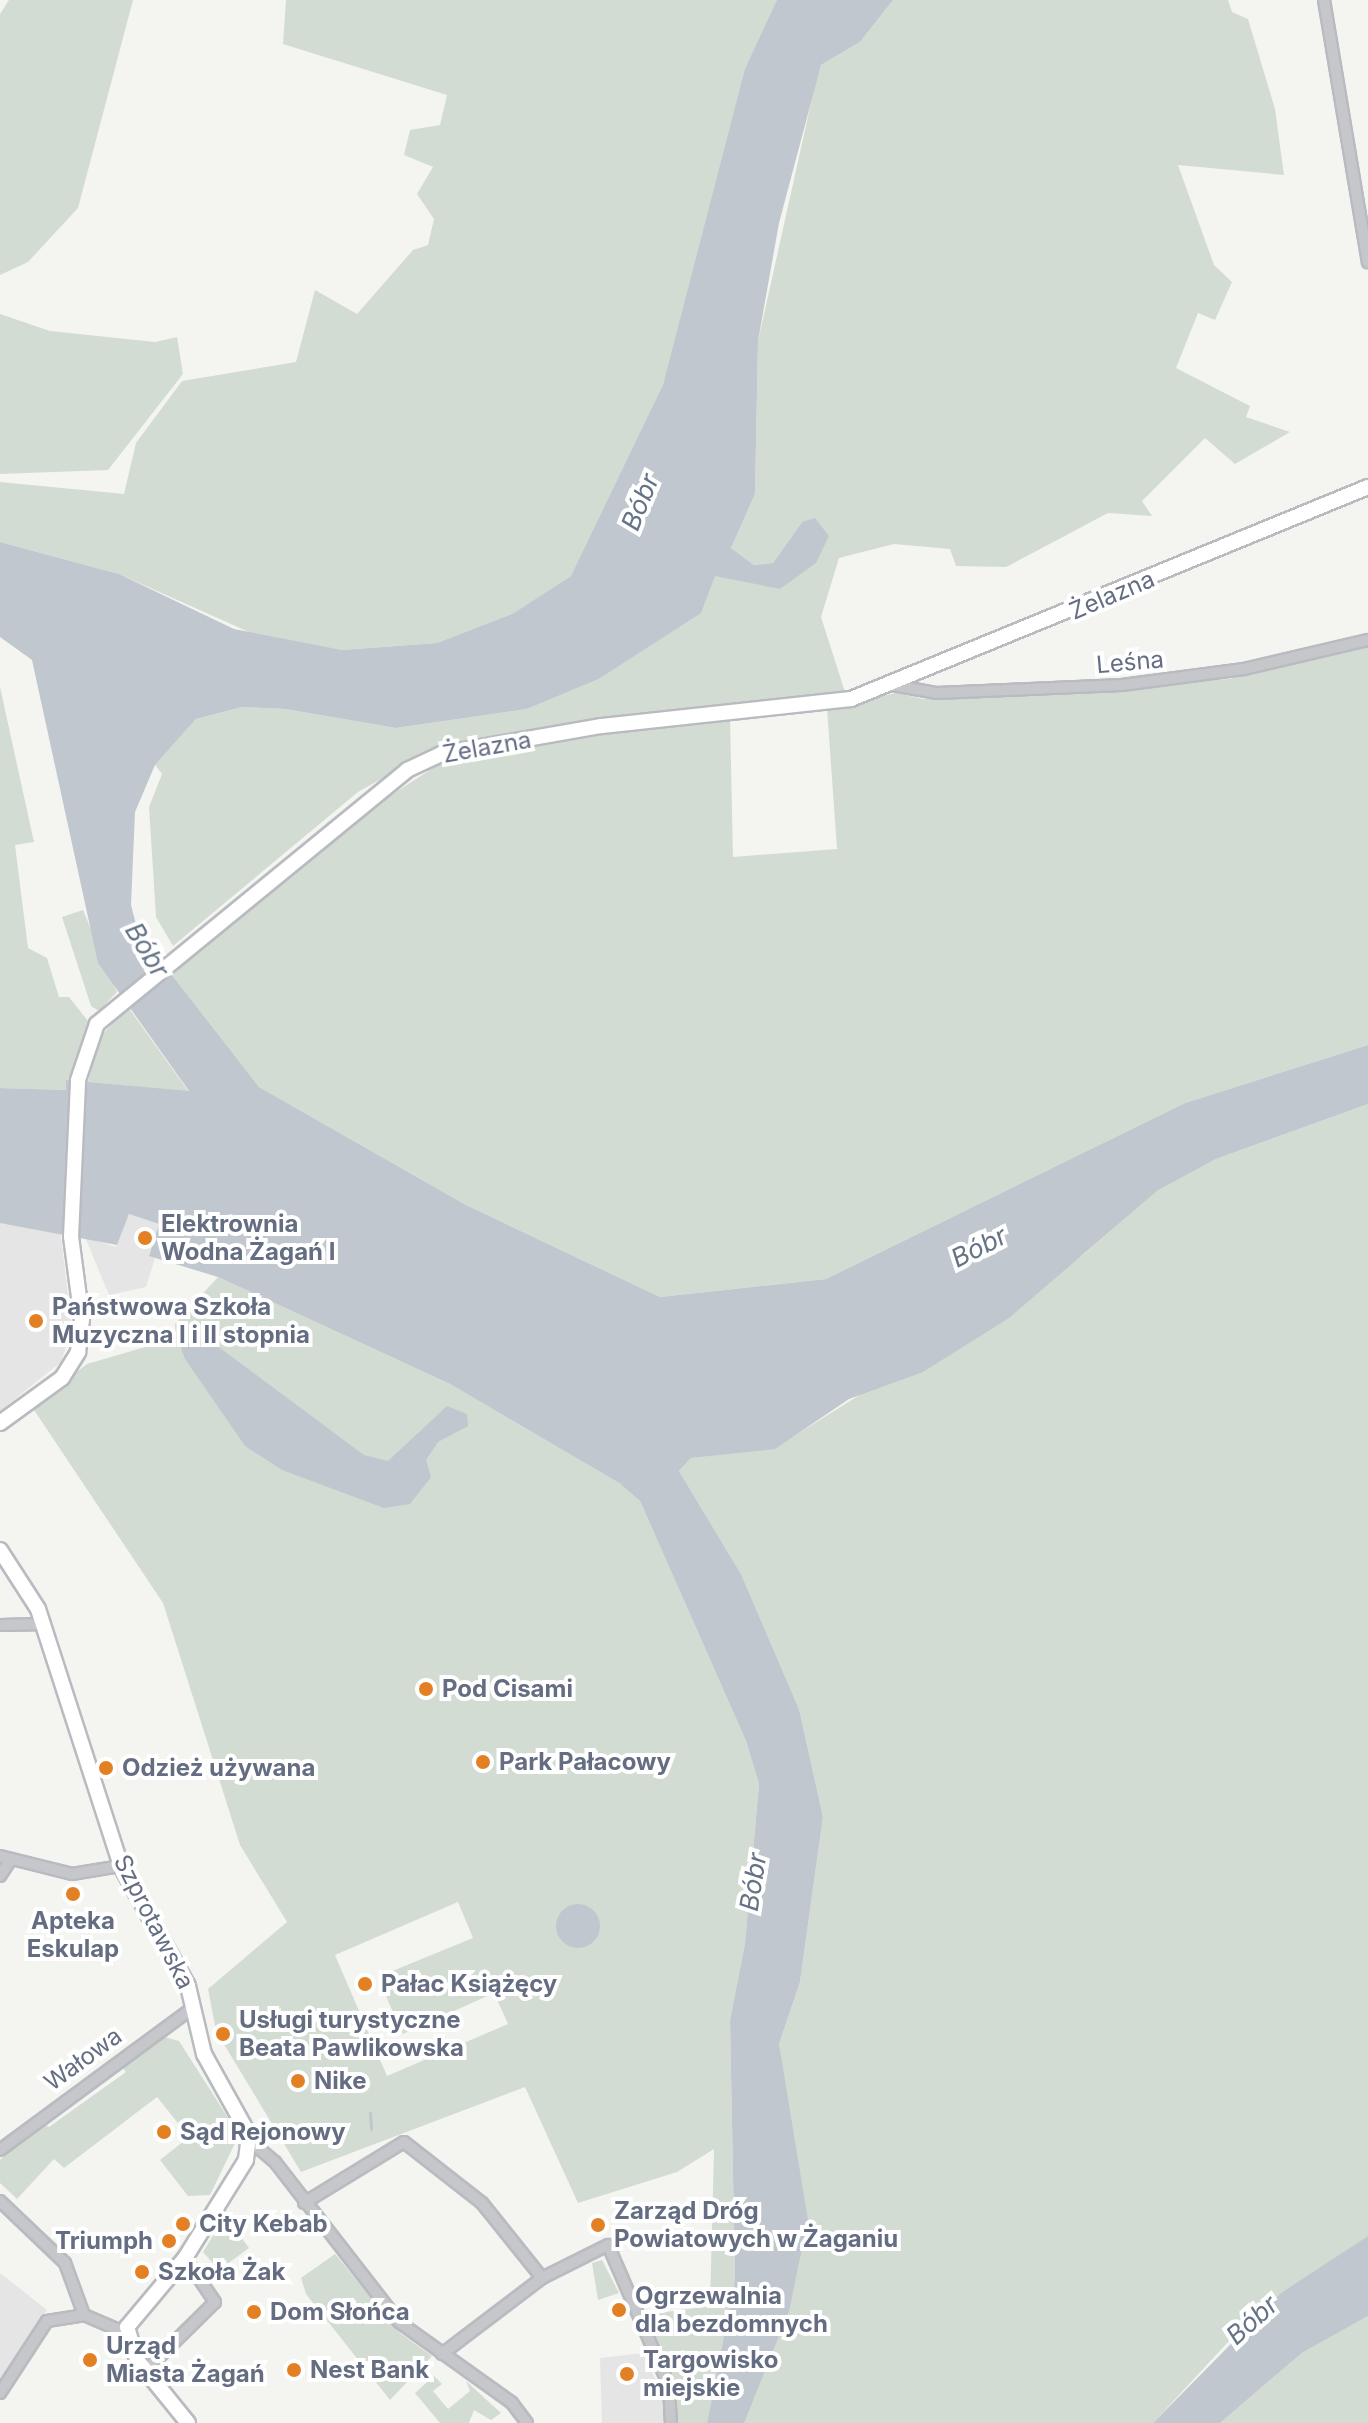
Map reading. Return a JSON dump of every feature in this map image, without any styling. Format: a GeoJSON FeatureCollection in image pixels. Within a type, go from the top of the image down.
{"type":"FeatureCollection","features":[{"type":"Feature","properties":{"kind":"street"},"geometry":{"type":"LineString","coordinates":[[1324,0],[1368,262]]}},
{"type":"Feature","properties":{"kind":"street","name":"Żelazna"},"geometry":{"type":"LineString","coordinates":[[0,1423],[76,1359],[82,1320],[71,1237],[78,1080],[86,1042],[111,1008],[427,758],[602,726],[851,699],[892,685],[1368,487]]}},
{"type":"Feature","properties":{"kind":"street","name":"Leśna"},"geometry":{"type":"LineString","coordinates":[[892,685],[937,693],[1122,685],[1233,671],[1368,640]]}},
{"type":"Feature","properties":{"kind":"street","name":"Szprotawska"},"geometry":{"type":"LineString","coordinates":[[0,1550],[45,1624],[121,1866],[194,2007],[204,2054],[250,2141]]}},
{"type":"Feature","properties":{"kind":"street"},"geometry":{"type":"LineString","coordinates":[[0,1625],[45,1624]]}},
{"type":"Feature","properties":{"kind":"street"},"geometry":{"type":"LineString","coordinates":[[0,1876],[5,1858],[81,1875],[121,1866]]}},
{"type":"Feature","properties":{"kind":"street","name":"Wałowa"},"geometry":{"type":"LineString","coordinates":[[0,2150],[194,2007]]}},
{"type":"Feature","properties":{"kind":"street"},"geometry":{"type":"LineString","coordinates":[[126,2333],[185,2258],[250,2141],[399,2322],[512,2403],[527,2423]]}},
{"type":"Feature","properties":{"kind":"street"},"geometry":{"type":"LineString","coordinates":[[304,2203],[404,2142],[482,2203],[542,2278]]}},
{"type":"Feature","properties":{"kind":"street"},"geometry":{"type":"LineString","coordinates":[[0,2201],[65,2263],[84,2315]]}},
{"type":"Feature","properties":{"kind":"street"},"geometry":{"type":"LineString","coordinates":[[442,2354],[542,2278],[608,2245],[669,2386],[671,2423]]}},
{"type":"Feature","properties":{"kind":"street"},"geometry":{"type":"LineString","coordinates":[[145,2371],[215,2302],[185,2258]]}},
{"type":"Feature","properties":{"kind":"street"},"geometry":{"type":"LineString","coordinates":[[0,2393],[47,2321],[84,2315],[126,2333],[145,2371],[188,2423]]}},
{"type":"Feature","properties":{"kind":"shaded area"},"geometry":{"type":"Polygon","coordinates":[[[9,0],[133,0],[78,208],[28,262],[0,275],[0,14],[9,0]]]}},
{"type":"Feature","properties":{"kind":"shaded area"},"geometry":{"type":"Polygon","coordinates":[[[286,0],[777,0],[663,385],[619,487],[571,576],[512,614],[437,643],[342,650],[260,637],[119,574],[0,542],[0,482],[124,494],[136,443],[182,381],[296,362],[315,290],[357,314],[413,250],[428,245],[434,219],[417,194],[433,167],[404,155],[410,130],[440,125],[447,95],[283,44],[286,0]]]}},
{"type":"Feature","properties":{"kind":"shaded area"},"geometry":{"type":"Polygon","coordinates":[[[893,0],[1228,0],[1232,12],[1248,19],[1275,109],[1284,175],[1178,165],[1214,265],[1232,282],[1215,320],[1198,313],[1176,368],[1250,406],[1246,417],[1290,432],[1235,464],[1205,438],[1142,501],[1152,516],[1108,513],[1006,567],[956,566],[950,549],[894,544],[839,558],[821,617],[845,692],[636,713],[434,749],[358,792],[173,946],[156,917],[149,807],[162,774],[155,765],[196,719],[242,707],[285,709],[396,728],[527,709],[599,679],[700,613],[715,575],[780,589],[823,547],[829,536],[802,522],[773,563],[754,565],[731,548],[755,494],[758,341],[815,85],[821,65],[860,42],[893,0]]]}},
{"type":"Feature","properties":{"kind":"shaded area"},"geometry":{"type":"Polygon","coordinates":[[[0,314],[50,331],[155,342],[177,337],[183,374],[108,470],[0,474],[0,314]]]}},
{"type":"Feature","properties":{"kind":"shaded area"},"geometry":{"type":"Polygon","coordinates":[[[1368,647],[1368,1045],[1185,1103],[826,1279],[660,1297],[466,1205],[259,1087],[168,975],[365,812],[444,761],[605,729],[730,717],[733,857],[837,849],[827,708],[896,693],[923,699],[1229,679],[1368,647]]]}},
{"type":"Feature","properties":{"kind":"shaded area"},"geometry":{"type":"Polygon","coordinates":[[[0,687],[34,842],[15,845],[28,948],[47,958],[59,997],[69,997],[88,1021],[66,1090],[0,1088],[0,687]]]}},
{"type":"Feature","properties":{"kind":"shaded area"},"geometry":{"type":"Polygon","coordinates":[[[83,910],[117,992],[99,1011],[91,1006],[62,917],[83,910]]]}},
{"type":"Feature","properties":{"kind":"shaded area"},"geometry":{"type":"Polygon","coordinates":[[[128,1007],[189,1092],[88,1082],[100,1037],[128,1007]]]}},
{"type":"Feature","properties":{"kind":"shaded area"},"geometry":{"type":"Polygon","coordinates":[[[1368,1104],[1368,2236],[1230,2340],[1153,2423],[744,2423],[786,2115],[779,2044],[800,1982],[823,1817],[799,1709],[741,1574],[679,1471],[691,1458],[775,1448],[1083,1255],[1158,1189],[1216,1159],[1368,1104]]]}},
{"type":"Feature","properties":{"kind":"shaded area","name":"Elektrownia Wodna Żagań I"},"geometry":{"type":"Polygon","coordinates":[[[129,1214],[159,1224],[149,1255],[155,1258],[146,1287],[109,1295],[85,1237],[116,1247],[129,1214]]]}},
{"type":"Feature","properties":{"kind":"shaded area","name":"Państwowa Szkoła Muzyczna I i II stopnia"},"geometry":{"type":"Polygon","coordinates":[[[0,1223],[60,1229],[72,1328],[61,1362],[0,1411],[0,1223]]]}},
{"type":"Feature","properties":{"kind":"shaded area","name":"Park Pałacowy"},"geometry":{"type":"Polygon","coordinates":[[[218,1277],[450,1384],[619,1483],[640,1501],[746,1741],[759,1784],[745,1943],[730,2020],[735,2279],[707,2423],[673,2423],[672,2389],[644,2315],[710,2306],[714,2149],[677,2172],[578,2203],[525,2087],[301,2172],[216,2031],[208,1989],[287,1922],[240,1845],[163,1603],[32,1407],[87,1364],[176,1338],[175,1324],[218,1277]],[[458,1902],[335,1955],[387,2076],[508,2024],[494,1993],[403,2034],[388,2001],[380,1976],[473,1938],[458,1902]]]}},
{"type":"Feature","properties":{"kind":"shaded area"},"geometry":{"type":"Polygon","coordinates":[[[161,2036],[179,2041],[239,2135],[210,2195],[188,2196],[160,2160],[189,2137],[157,2097],[64,2168],[54,2159],[17,2199],[0,2183],[0,2160],[31,2131],[42,2123],[49,2127],[126,2072],[120,2064],[161,2036]]]}},
{"type":"Feature","properties":{"kind":"shaded area"},"geometry":{"type":"Polygon","coordinates":[[[225,2216],[249,2248],[219,2270],[203,2252],[225,2216]]]}},
{"type":"Feature","properties":{"kind":"shaded area"},"geometry":{"type":"Polygon","coordinates":[[[335,2254],[400,2333],[432,2356],[390,2400],[306,2294],[301,2278],[335,2254]]]}},
{"type":"Feature","properties":{"kind":"shaded area"},"geometry":{"type":"Polygon","coordinates":[[[602,2260],[619,2293],[598,2300],[592,2263],[602,2260]]]}},
{"type":"Feature","properties":{"kind":"shaded area"},"geometry":{"type":"Polygon","coordinates":[[[0,2273],[47,2310],[0,2382],[0,2273]]]}},
{"type":"Feature","properties":{"kind":"shaded area"},"geometry":{"type":"Polygon","coordinates":[[[1368,2316],[1368,2423],[1220,2423],[1302,2353],[1368,2316]]]}},
{"type":"Feature","properties":{"kind":"shaded area","name":"Targowisko miejskie"},"geometry":{"type":"Polygon","coordinates":[[[644,2353],[665,2403],[664,2423],[602,2423],[600,2358],[644,2353]]]}},
{"type":"Feature","properties":{"kind":"shaded area"},"geometry":{"type":"Polygon","coordinates":[[[434,2376],[442,2384],[433,2391],[448,2409],[470,2391],[466,2381],[501,2413],[491,2420],[474,2410],[469,2423],[440,2423],[415,2393],[434,2376]]]}},
{"type":"Feature","properties":{"kind":"water","name":"Bóbr"},"geometry":{"type":"Polygon","coordinates":[[[777,0],[893,0],[860,42],[821,65],[779,223],[758,341],[755,494],[731,548],[754,565],[773,563],[802,522],[815,518],[829,536],[816,563],[780,589],[715,576],[701,613],[599,679],[527,709],[396,728],[285,709],[242,707],[196,719],[155,765],[135,812],[131,905],[138,932],[259,1087],[466,1205],[660,1297],[826,1279],[1185,1103],[1368,1045],[1368,1104],[1216,1159],[1158,1190],[1009,1318],[923,1372],[849,1399],[775,1449],[691,1458],[679,1471],[741,1574],[799,1709],[823,1817],[800,1982],[779,2044],[808,2220],[789,2311],[744,2423],[707,2423],[735,2279],[730,2020],[745,1943],[759,1784],[746,1741],[640,1501],[619,1483],[450,1384],[218,1277],[149,1256],[159,1224],[129,1214],[117,1245],[0,1223],[0,1088],[66,1090],[66,1080],[189,1091],[98,963],[32,660],[0,637],[0,542],[119,574],[234,629],[342,650],[437,643],[512,614],[571,576],[663,385],[745,69],[777,0]]]}},
{"type":"Feature","properties":{"kind":"water"},"geometry":{"type":"Polygon","coordinates":[[[201,1334],[364,1455],[388,1461],[447,1406],[467,1414],[468,1426],[438,1442],[426,1460],[431,1477],[410,1504],[384,1508],[282,1470],[245,1446],[185,1359],[181,1348],[201,1334]]]}},
{"type":"Feature","properties":{"kind":"water"},"geometry":{"type":"Polygon","coordinates":[[[578,1904],[593,1911],[600,1926],[593,1941],[578,1948],[563,1941],[556,1926],[563,1911],[578,1904]]]}},
{"type":"Feature","properties":{"kind":"water"},"geometry":{"type":"Polygon","coordinates":[[[1368,2236],[1368,2316],[1302,2353],[1220,2423],[1153,2423],[1281,2293],[1368,2236]]]}},
{"type":"Feature","properties":{"kind":"waterway"},"geometry":{"type":"LineString","coordinates":[[370,2113],[371,2129]]}},
{"type":"Feature","properties":{"kind":"place","name":"Elektrownia Wodna Żagań I"},"geometry":{"type":"Point","coordinates":[145,1238]}},
{"type":"Feature","properties":{"kind":"place","name":"Państwowa Szkoła Muzyczna I i II stopnia"},"geometry":{"type":"Point","coordinates":[36,1321]}},
{"type":"Feature","properties":{"kind":"place","name":"Pod Cisami"},"geometry":{"type":"Point","coordinates":[426,1689]}},
{"type":"Feature","properties":{"kind":"place","name":"Park Pałacowy"},"geometry":{"type":"Point","coordinates":[483,1762]}},
{"type":"Feature","properties":{"kind":"place","name":"Odzież używana"},"geometry":{"type":"Point","coordinates":[106,1768]}},
{"type":"Feature","properties":{"kind":"place","name":"Apteka Eskulap"},"geometry":{"type":"Point","coordinates":[73,1894]}},
{"type":"Feature","properties":{"kind":"place","name":"Pałac Książęcy"},"geometry":{"type":"Point","coordinates":[365,1984]}},
{"type":"Feature","properties":{"kind":"place","name":"Usługi turystyczne Beata Pawlikowska"},"geometry":{"type":"Point","coordinates":[223,2034]}},
{"type":"Feature","properties":{"kind":"place","name":"Nike"},"geometry":{"type":"Point","coordinates":[298,2081]}},
{"type":"Feature","properties":{"kind":"place","name":"Sąd Rejonowy"},"geometry":{"type":"Point","coordinates":[164,2132]}},
{"type":"Feature","properties":{"kind":"place","name":"City Kebab"},"geometry":{"type":"Point","coordinates":[183,2224]}},
{"type":"Feature","properties":{"kind":"place","name":"Zarząd Dróg Powiatowych w Żaganiu"},"geometry":{"type":"Point","coordinates":[598,2225]}},
{"type":"Feature","properties":{"kind":"place","name":"Triumph"},"geometry":{"type":"Point","coordinates":[169,2241]}},
{"type":"Feature","properties":{"kind":"place","name":"Szkoła Żak"},"geometry":{"type":"Point","coordinates":[142,2272]}},
{"type":"Feature","properties":{"kind":"place","name":"Ogrzewalnia dla bezdomnych"},"geometry":{"type":"Point","coordinates":[619,2310]}},
{"type":"Feature","properties":{"kind":"place","name":"Dom Słońca"},"geometry":{"type":"Point","coordinates":[254,2312]}},
{"type":"Feature","properties":{"kind":"place","name":"Urząd Miasta Żagań"},"geometry":{"type":"Point","coordinates":[90,2360]}},
{"type":"Feature","properties":{"kind":"place","name":"Nest Bank"},"geometry":{"type":"Point","coordinates":[294,2370]}},
{"type":"Feature","properties":{"kind":"place","name":"Targowisko miejskie"},"geometry":{"type":"Point","coordinates":[627,2374]}}]}
